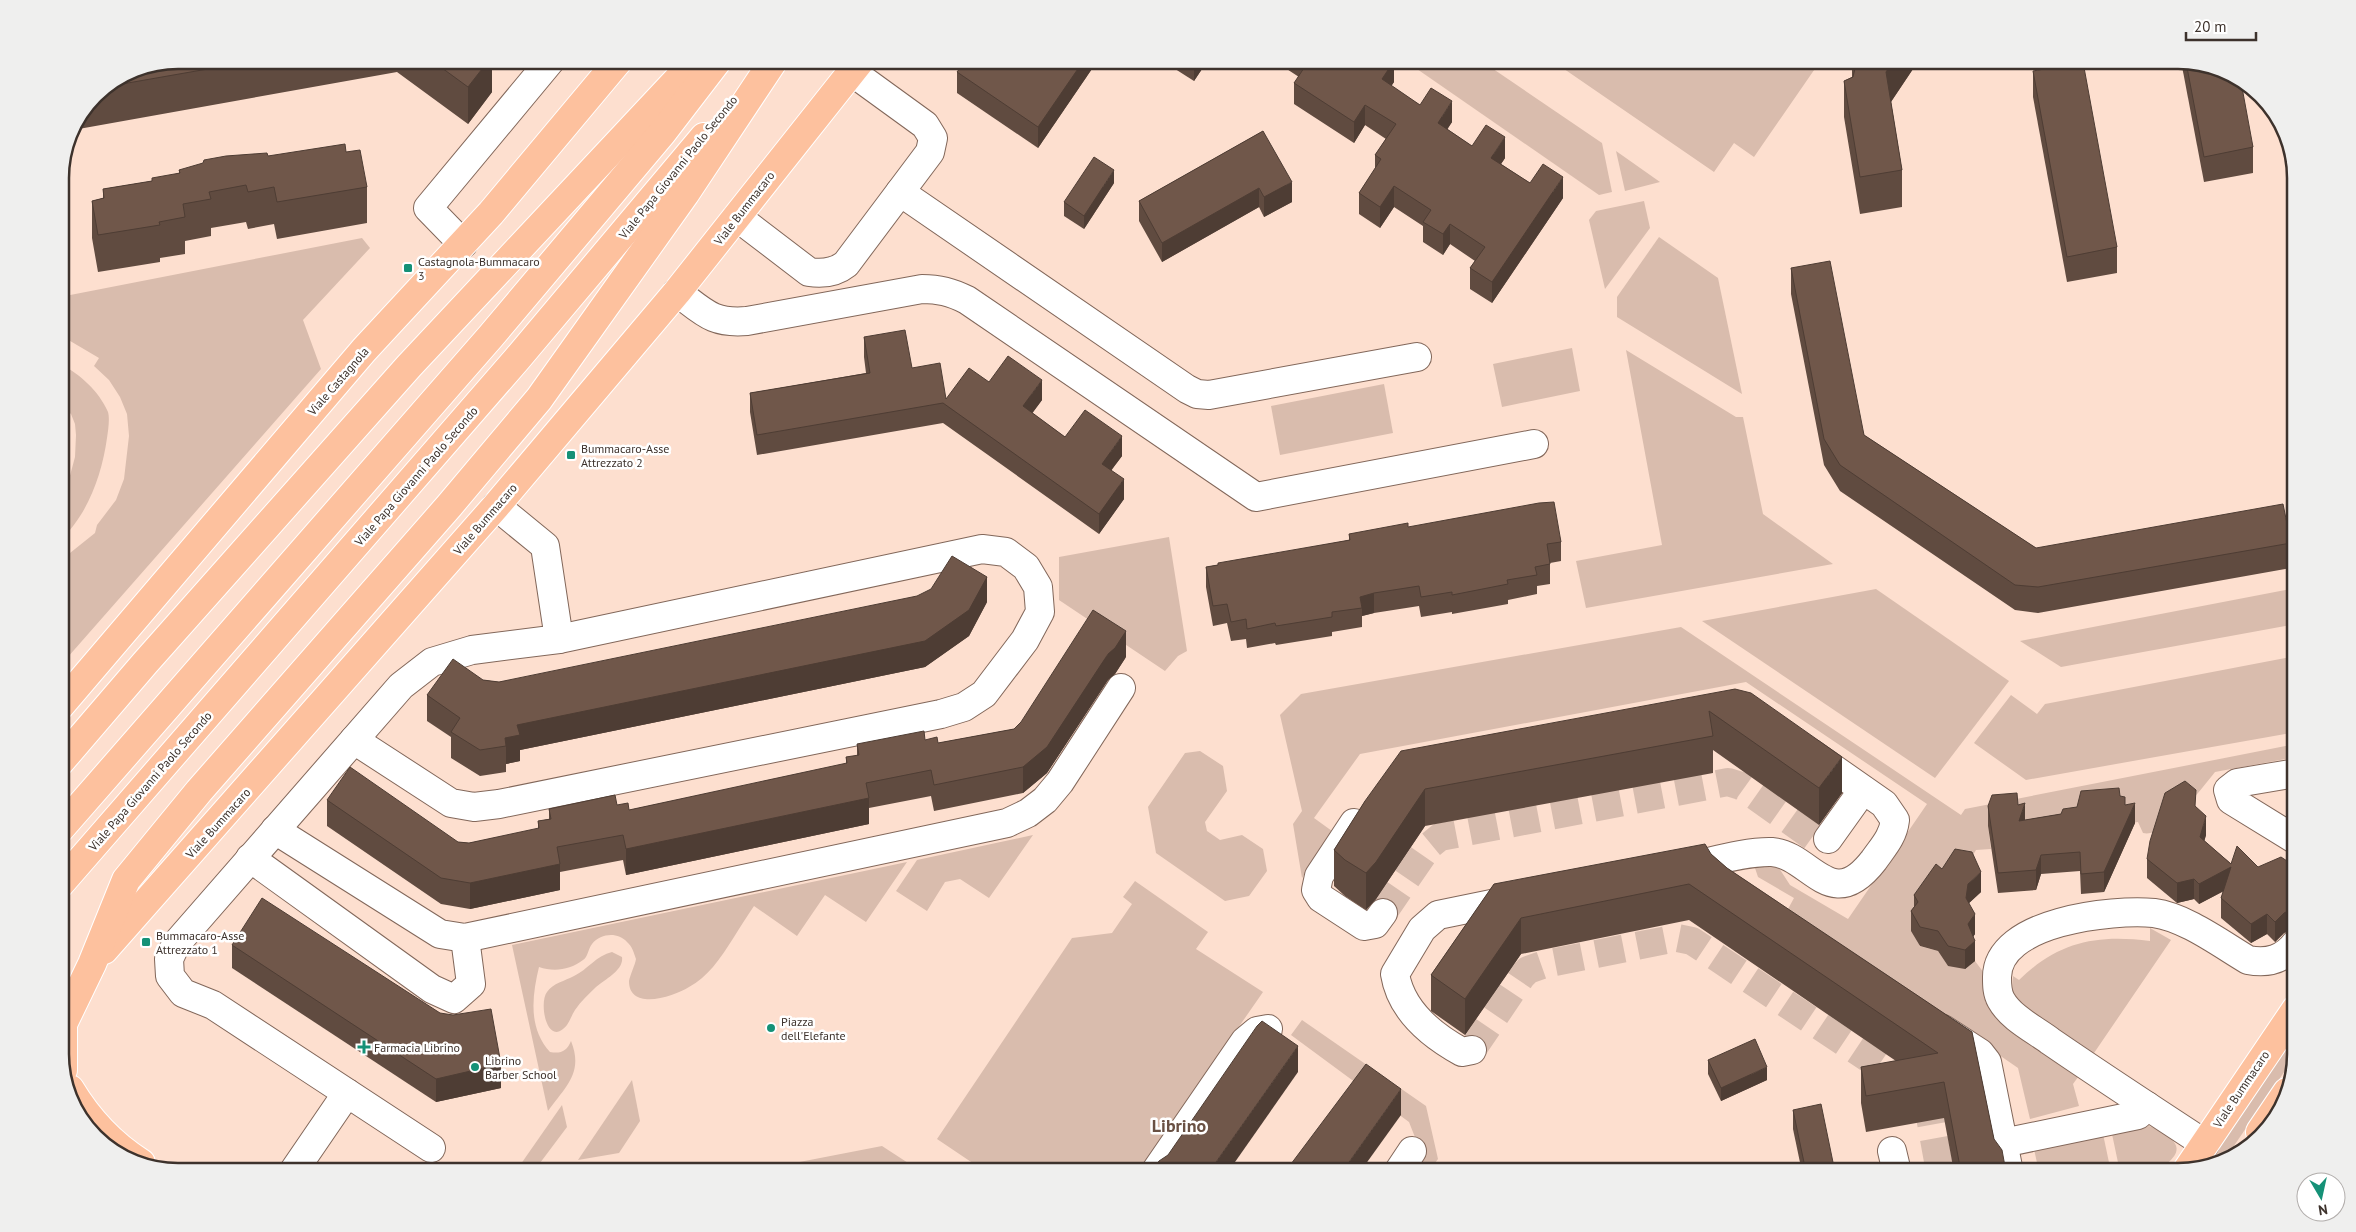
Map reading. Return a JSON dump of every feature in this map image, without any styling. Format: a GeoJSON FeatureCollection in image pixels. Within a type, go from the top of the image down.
{"type":"FeatureCollection","features":[{"type":"Feature","properties":{"kind":"main road","name":"Viale Castagnola"},"geometry":{"type":"LineString","coordinates":[[69,695],[364,350],[491,213],[611,69]]}},
{"type":"Feature","properties":{"kind":"main road"},"geometry":{"type":"LineString","coordinates":[[69,752],[408,366],[688,69]]}},
{"type":"Feature","properties":{"kind":"main road"},"geometry":{"type":"LineString","coordinates":[[69,819],[491,336],[662,133],[711,69]]}},
{"type":"Feature","properties":{"kind":"main road","name":"Viale Papa Giovanni Paolo Secondo"},"geometry":{"type":"LineString","coordinates":[[69,874],[517,359],[691,154],[756,69]]}},
{"type":"Feature","properties":{"kind":"main road"},"geometry":{"type":"LineString","coordinates":[[69,1012],[92,964],[126,880],[199,790],[442,514],[538,399],[685,194],[768,69]]}},
{"type":"Feature","properties":{"kind":"main road","name":"Viale Bummacaro"},"geometry":{"type":"LineString","coordinates":[[92,964],[496,506],[677,292],[855,69]]}},
{"type":"Feature","properties":{"kind":"main road"},"geometry":{"type":"LineString","coordinates":[[69,981],[92,964]]}},
{"type":"Feature","properties":{"kind":"main road","name":"Viale Bummacaro"},"geometry":{"type":"LineString","coordinates":[[2192,1162],[2287,1022]]}},
{"type":"Feature","properties":{"kind":"main road"},"geometry":{"type":"LineString","coordinates":[[93,1123],[120,1146]]}},
{"type":"Feature","properties":{"kind":"street"},"geometry":{"type":"LineString","coordinates":[[462,244],[428,208],[534,69]]}},
{"type":"Feature","properties":{"kind":"street"},"geometry":{"type":"LineString","coordinates":[[737,217],[809,272],[818,273],[840,268],[846,264],[930,152],[933,138],[925,125],[860,69]]}},
{"type":"Feature","properties":{"kind":"street"},"geometry":{"type":"LineString","coordinates":[[900,192],[1186,389],[1197,394],[1210,395],[1417,357]]}},
{"type":"Feature","properties":{"kind":"street"},"geometry":{"type":"LineString","coordinates":[[677,292],[711,317],[728,322],[747,321],[922,289],[952,292],[1256,497],[1534,444]]}},
{"type":"Feature","properties":{"kind":"street"},"geometry":{"type":"LineString","coordinates":[[496,506],[545,546],[559,639]]}},
{"type":"Feature","properties":{"kind":"street"},"geometry":{"type":"LineString","coordinates":[[354,740],[450,803],[474,807],[499,804],[941,714],[964,706],[984,694],[1025,640],[1040,612],[1038,587],[1026,567],[1006,552],[982,550],[559,639],[472,650],[432,662],[401,686],[176,944],[169,960],[170,976],[183,993],[213,1005],[431,1148]]}},
{"type":"Feature","properties":{"kind":"street"},"geometry":{"type":"LineString","coordinates":[[275,830],[440,934],[465,938],[1007,823],[1028,813],[1050,794],[1060,782],[1121,688]]}},
{"type":"Feature","properties":{"kind":"street"},"geometry":{"type":"LineString","coordinates":[[1658,872],[1721,873],[1773,852],[1790,859],[1826,881],[1835,883],[1847,881],[1867,868],[1891,836],[1895,820],[1891,812],[1884,804],[1791,739]]}},
{"type":"Feature","properties":{"kind":"street"},"geometry":{"type":"LineString","coordinates":[[2287,775],[2237,783],[2228,790],[2231,800],[2287,834]]}},
{"type":"Feature","properties":{"kind":"street"},"geometry":{"type":"LineString","coordinates":[[1828,839],[1863,790]]}},
{"type":"Feature","properties":{"kind":"street"},"geometry":{"type":"LineString","coordinates":[[1367,804],[1320,876],[1316,890],[1321,898],[1364,926],[1375,924],[1383,914]]}},
{"type":"Feature","properties":{"kind":"street"},"geometry":{"type":"LineString","coordinates":[[250,858],[432,989],[454,999],[471,984],[465,938]]}},
{"type":"Feature","properties":{"kind":"street"},"geometry":{"type":"LineString","coordinates":[[1472,1050],[1462,1052],[1417,1020],[1398,986],[1395,974],[1397,968],[1422,929],[1438,916],[1544,894]]}},
{"type":"Feature","properties":{"kind":"street"},"geometry":{"type":"LineString","coordinates":[[2204,1144],[2078,1060],[2007,1008],[2000,998],[1996,974],[1999,961],[2007,951],[2025,937],[2069,919],[2126,912],[2154,913],[2169,916],[2248,960],[2266,962],[2287,954]]}},
{"type":"Feature","properties":{"kind":"street"},"geometry":{"type":"LineString","coordinates":[[1923,1015],[1980,1053],[1987,1062],[2007,1163]]}},
{"type":"Feature","properties":{"kind":"street"},"geometry":{"type":"LineString","coordinates":[[1161,1163],[1245,1041],[1257,1031],[1268,1029]]}},
{"type":"Feature","properties":{"kind":"street"},"geometry":{"type":"LineString","coordinates":[[299,1163],[347,1092]]}},
{"type":"Feature","properties":{"kind":"street"},"geometry":{"type":"LineString","coordinates":[[2003,1143],[2138,1115],[2147,1106]]}},
{"type":"Feature","properties":{"kind":"shaded area"},"geometry":{"type":"Polygon","coordinates":[[[1417,69],[1493,69],[1602,143],[1612,192],[1599,195],[1417,69]]]}},
{"type":"Feature","properties":{"kind":"shaded area"},"geometry":{"type":"Polygon","coordinates":[[[1564,69],[1815,69],[1754,157],[1734,143],[1714,172],[1564,69]]]}},
{"type":"Feature","properties":{"kind":"shaded area"},"geometry":{"type":"Polygon","coordinates":[[[1616,151],[1660,182],[1625,191],[1616,151]]]}},
{"type":"Feature","properties":{"kind":"shaded area"},"geometry":{"type":"Polygon","coordinates":[[[1644,201],[1650,228],[1605,289],[1589,220],[1596,211],[1644,201]]]}},
{"type":"Feature","properties":{"kind":"shaded area"},"geometry":{"type":"Polygon","coordinates":[[[1659,237],[1718,278],[1742,394],[1617,317],[1617,297],[1659,237]]]}},
{"type":"Feature","properties":{"kind":"shaded area"},"geometry":{"type":"Polygon","coordinates":[[[362,238],[370,248],[303,320],[321,369],[69,656],[69,554],[95,533],[97,525],[116,500],[124,479],[129,436],[127,414],[120,397],[109,380],[94,366],[99,358],[69,340],[69,295],[362,238]]]}},
{"type":"Feature","properties":{"kind":"shaded area"},"geometry":{"type":"Polygon","coordinates":[[[1572,348],[1580,391],[1502,407],[1493,364],[1572,348]]]}},
{"type":"Feature","properties":{"kind":"shaded area"},"geometry":{"type":"Polygon","coordinates":[[[1626,350],[1736,417],[1743,417],[1763,514],[1833,564],[1586,608],[1576,561],[1662,545],[1626,350]]]}},
{"type":"Feature","properties":{"kind":"shaded area"},"geometry":{"type":"Polygon","coordinates":[[[69,369],[82,378],[100,397],[109,418],[105,452],[97,480],[86,506],[69,531],[69,479],[75,457],[76,435],[75,424],[69,412],[69,369]]]}},
{"type":"Feature","properties":{"kind":"shaded area"},"geometry":{"type":"Polygon","coordinates":[[[1384,384],[1393,433],[1280,455],[1271,406],[1384,384]]]}},
{"type":"Feature","properties":{"kind":"shaded area"},"geometry":{"type":"Polygon","coordinates":[[[1169,537],[1187,651],[1178,656],[1165,671],[1059,600],[1059,557],[1169,537]]]}},
{"type":"Feature","properties":{"kind":"shaded area"},"geometry":{"type":"Polygon","coordinates":[[[1876,589],[2009,681],[1935,778],[1702,621],[1876,589]]]}},
{"type":"Feature","properties":{"kind":"shaded area"},"geometry":{"type":"Polygon","coordinates":[[[2287,590],[2287,626],[2061,667],[2020,641],[2287,590]]]}},
{"type":"Feature","properties":{"kind":"shaded area"},"geometry":{"type":"Polygon","coordinates":[[[1681,627],[1961,815],[1965,809],[2287,746],[2287,759],[2215,772],[2172,821],[2152,833],[2143,833],[2138,822],[2125,824],[1988,826],[1991,849],[1976,850],[1919,946],[1938,951],[1948,966],[1969,966],[1975,961],[1984,973],[1985,1002],[2011,1026],[2081,1073],[2073,1084],[2079,1106],[2030,1119],[2018,1068],[1788,909],[1794,898],[1758,877],[1755,868],[1757,865],[1777,865],[1790,885],[1848,919],[1927,804],[1746,682],[1360,754],[1314,818],[1332,831],[1302,878],[1293,824],[1302,811],[1280,715],[1301,694],[1681,627]]]}},
{"type":"Feature","properties":{"kind":"shaded area"},"geometry":{"type":"Polygon","coordinates":[[[2287,658],[2287,734],[2026,780],[1974,743],[2011,695],[2037,714],[2045,704],[2287,658]]]}},
{"type":"Feature","properties":{"kind":"shaded area"},"geometry":{"type":"Polygon","coordinates":[[[1200,751],[1223,766],[1227,791],[1205,822],[1207,831],[1220,840],[1242,835],[1263,849],[1267,871],[1249,896],[1225,901],[1156,853],[1148,807],[1185,753],[1200,751]]]}},
{"type":"Feature","properties":{"kind":"shaded area"},"geometry":{"type":"Polygon","coordinates":[[[1033,835],[989,898],[960,879],[945,882],[927,911],[896,891],[917,860],[1033,835]]]}},
{"type":"Feature","properties":{"kind":"shaded area"},"geometry":{"type":"Polygon","coordinates":[[[907,862],[866,922],[825,895],[797,936],[754,906],[724,953],[708,973],[682,991],[664,997],[644,999],[636,996],[631,991],[629,981],[636,959],[629,944],[614,935],[596,940],[585,959],[573,966],[556,970],[539,967],[534,1000],[535,1022],[538,1033],[550,1052],[557,1053],[563,1051],[571,1041],[575,1062],[571,1079],[548,1111],[512,945],[907,862]]]}},
{"type":"Feature","properties":{"kind":"shaded area"},"geometry":{"type":"Polygon","coordinates":[[[1135,881],[1208,932],[1196,949],[1263,992],[1144,1163],[973,1163],[937,1139],[1072,938],[1112,933],[1132,904],[1123,897],[1135,881]]]}},
{"type":"Feature","properties":{"kind":"shaded area"},"geometry":{"type":"Polygon","coordinates":[[[2150,928],[2171,940],[2092,1056],[2023,1011],[2012,991],[2013,976],[2019,980],[2048,957],[2063,949],[2079,944],[2095,940],[2112,939],[2150,941],[2150,928]]]}},
{"type":"Feature","properties":{"kind":"shaded area"},"geometry":{"type":"Polygon","coordinates":[[[612,952],[622,957],[622,962],[617,970],[582,1001],[563,1029],[557,1032],[552,1031],[548,1026],[544,1012],[547,992],[556,984],[571,978],[602,956],[612,952]]]}},
{"type":"Feature","properties":{"kind":"shaded area"},"geometry":{"type":"Polygon","coordinates":[[[1302,1020],[1426,1106],[1438,1159],[1435,1163],[1416,1163],[1422,1155],[1409,1122],[1291,1035],[1302,1020]]]}},
{"type":"Feature","properties":{"kind":"shaded area"},"geometry":{"type":"Polygon","coordinates":[[[2287,1044],[2286,1070],[2231,1150],[2209,1159],[2287,1044]]]}},
{"type":"Feature","properties":{"kind":"shaded area"},"geometry":{"type":"Polygon","coordinates":[[[632,1080],[640,1121],[619,1153],[578,1160],[632,1080]]]}},
{"type":"Feature","properties":{"kind":"shaded area"},"geometry":{"type":"Polygon","coordinates":[[[562,1105],[567,1127],[540,1163],[522,1163],[562,1105]]]}},
{"type":"Feature","properties":{"kind":"shaded area"},"geometry":{"type":"Polygon","coordinates":[[[2149,1126],[2173,1141],[2176,1146],[2175,1155],[2168,1163],[2118,1163],[2112,1134],[2149,1126]]]}},
{"type":"Feature","properties":{"kind":"shaded area"},"geometry":{"type":"Polygon","coordinates":[[[2103,1134],[2109,1163],[2037,1163],[2034,1149],[2103,1134]]]}},
{"type":"Feature","properties":{"kind":"shaded area"},"geometry":{"type":"Polygon","coordinates":[[[882,1146],[908,1163],[794,1163],[882,1146]]]}},
{"type":"Feature","properties":{"kind":"building"},"geometry":{"type":"Polygon","coordinates":[[[171,69],[208,69],[123,84],[150,72],[171,69]]]}},
{"type":"Feature","properties":{"kind":"building"},"geometry":{"type":"Polygon","coordinates":[[[443,69],[482,69],[468,87],[443,69]]]}},
{"type":"Feature","properties":{"kind":"building"},"geometry":{"type":"Polygon","coordinates":[[[959,69],[1078,69],[1038,127],[957,72],[959,69]]]}},
{"type":"Feature","properties":{"kind":"building"},"geometry":{"type":"Polygon","coordinates":[[[1303,69],[1389,69],[1382,79],[1420,105],[1431,88],[1452,101],[1438,123],[1472,146],[1486,125],[1505,137],[1491,158],[1530,183],[1543,164],[1563,177],[1492,282],[1470,268],[1485,247],[1450,224],[1443,234],[1423,222],[1431,210],[1394,186],[1380,207],[1359,193],[1381,159],[1375,155],[1396,124],[1365,105],[1354,122],[1294,83],[1303,69]]]}},
{"type":"Feature","properties":{"kind":"building"},"geometry":{"type":"Polygon","coordinates":[[[1855,69],[1888,69],[1886,72],[1902,170],[1860,177],[1844,81],[1853,77],[1855,69]]]}},
{"type":"Feature","properties":{"kind":"building"},"geometry":{"type":"Polygon","coordinates":[[[2044,69],[2084,69],[2117,247],[2067,257],[2033,71],[2044,69]]]}},
{"type":"Feature","properties":{"kind":"building"},"geometry":{"type":"Polygon","coordinates":[[[2187,69],[2213,75],[2242,90],[2253,147],[2204,157],[2187,69]]]}},
{"type":"Feature","properties":{"kind":"building"},"geometry":{"type":"Polygon","coordinates":[[[1263,131],[1292,182],[1264,197],[1259,188],[1162,243],[1139,201],[1263,131]]]}},
{"type":"Feature","properties":{"kind":"building"},"geometry":{"type":"Polygon","coordinates":[[[345,144],[346,152],[360,150],[367,187],[277,202],[274,187],[248,192],[246,185],[209,192],[211,199],[183,204],[185,217],[159,222],[160,225],[98,235],[92,201],[104,198],[103,189],[152,181],[152,178],[180,173],[179,170],[203,163],[204,160],[226,156],[267,153],[268,156],[345,144]]]}},
{"type":"Feature","properties":{"kind":"building"},"geometry":{"type":"Polygon","coordinates":[[[1094,157],[1114,170],[1084,216],[1064,202],[1094,157]]]}},
{"type":"Feature","properties":{"kind":"building"},"geometry":{"type":"Polygon","coordinates":[[[1830,261],[1864,435],[2036,548],[2283,504],[2287,524],[2287,544],[2038,587],[2015,585],[1840,465],[1824,439],[1791,268],[1830,261]]]}},
{"type":"Feature","properties":{"kind":"building"},"geometry":{"type":"Polygon","coordinates":[[[905,330],[912,368],[940,363],[946,399],[969,368],[989,382],[1008,356],[1042,380],[1023,406],[1065,437],[1085,410],[1122,436],[1102,464],[1124,479],[1099,514],[943,403],[757,435],[750,393],[870,373],[864,337],[905,330]]]}},
{"type":"Feature","properties":{"kind":"building"},"geometry":{"type":"Polygon","coordinates":[[[1554,502],[1561,542],[1547,544],[1550,564],[1535,567],[1537,575],[1507,580],[1508,584],[1452,595],[1452,592],[1421,597],[1419,586],[1374,593],[1360,597],[1362,608],[1332,612],[1332,617],[1276,626],[1275,623],[1247,629],[1246,619],[1231,622],[1227,604],[1213,606],[1206,567],[1218,565],[1218,563],[1350,540],[1349,534],[1408,523],[1408,527],[1539,503],[1554,502]]]}},
{"type":"Feature","properties":{"kind":"building"},"geometry":{"type":"Polygon","coordinates":[[[952,556],[987,577],[969,610],[925,641],[517,725],[520,735],[505,738],[506,746],[480,750],[451,732],[460,718],[427,695],[453,659],[483,680],[499,682],[917,596],[931,589],[952,556]]]}},
{"type":"Feature","properties":{"kind":"building"},"geometry":{"type":"Polygon","coordinates":[[[1093,610],[1126,631],[1115,648],[1108,654],[1047,747],[1023,767],[934,785],[931,770],[866,783],[869,798],[626,849],[623,835],[557,847],[560,864],[470,883],[441,878],[327,800],[350,767],[458,842],[469,843],[539,828],[538,821],[551,819],[549,809],[615,795],[617,805],[628,803],[629,810],[847,763],[846,757],[859,755],[857,744],[924,731],[925,740],[937,737],[938,743],[1014,729],[1021,722],[1093,610]]]}},
{"type":"Feature","properties":{"kind":"building"},"geometry":{"type":"Polygon","coordinates":[[[1735,689],[1751,693],[1842,757],[1819,788],[1709,711],[1713,736],[1425,789],[1376,862],[1366,873],[1345,860],[1334,850],[1365,801],[1401,751],[1735,689]]]}},
{"type":"Feature","properties":{"kind":"building"},"geometry":{"type":"Polygon","coordinates":[[[2185,781],[2196,790],[2195,806],[2206,816],[2200,837],[2231,864],[2237,846],[2258,867],[2281,857],[2287,861],[2287,912],[2275,922],[2267,914],[2251,924],[2221,898],[2231,867],[2199,884],[2194,879],[2177,883],[2147,859],[2150,841],[2165,793],[2185,781]]]}},
{"type":"Feature","properties":{"kind":"building"},"geometry":{"type":"Polygon","coordinates":[[[2119,788],[2120,796],[2125,797],[2125,805],[2135,803],[2104,872],[2081,874],[2080,852],[2041,855],[2036,870],[1998,873],[1988,806],[1992,795],[2017,793],[2018,805],[2025,803],[2019,821],[2061,814],[2063,809],[2077,807],[2081,791],[2119,788]]]}},
{"type":"Feature","properties":{"kind":"building"},"geometry":{"type":"Polygon","coordinates":[[[1705,844],[1711,854],[1727,868],[1972,1032],[1994,1139],[2002,1150],[2004,1163],[1959,1163],[1944,1082],[1866,1096],[1861,1067],[1938,1053],[1689,884],[1521,918],[1465,999],[1431,975],[1494,884],[1705,844]]]}},
{"type":"Feature","properties":{"kind":"building"},"geometry":{"type":"Polygon","coordinates":[[[1955,849],[1972,852],[1981,872],[1968,884],[1966,898],[1975,914],[1968,924],[1975,941],[1965,950],[1948,946],[1938,931],[1920,927],[1911,911],[1918,902],[1914,895],[1936,864],[1942,869],[1955,849]]]}},
{"type":"Feature","properties":{"kind":"building"},"geometry":{"type":"Polygon","coordinates":[[[262,898],[440,1013],[453,1015],[491,1009],[501,1064],[436,1079],[232,945],[262,898]]]}},
{"type":"Feature","properties":{"kind":"building"},"geometry":{"type":"Polygon","coordinates":[[[1262,1021],[1298,1046],[1215,1163],[1158,1163],[1168,1155],[1262,1021]]]}},
{"type":"Feature","properties":{"kind":"building"},"geometry":{"type":"Polygon","coordinates":[[[1755,1039],[1767,1067],[1721,1088],[1708,1060],[1755,1039]]]}},
{"type":"Feature","properties":{"kind":"building"},"geometry":{"type":"Polygon","coordinates":[[[1366,1064],[1401,1089],[1348,1163],[1292,1163],[1366,1064]]]}},
{"type":"Feature","properties":{"kind":"building"},"geometry":{"type":"Polygon","coordinates":[[[1821,1104],[1833,1163],[1804,1163],[1793,1110],[1821,1104]]]}},
{"type":"Feature","properties":{"kind":"tunnel"},"geometry":{"type":"LineString","coordinates":[[1383,913],[1429,846],[1440,837],[1728,782],[1741,786],[1814,838],[1823,841],[1828,839]]}},
{"type":"Feature","properties":{"kind":"tunnel"},"geometry":{"type":"LineString","coordinates":[[1472,1050],[1528,970],[1545,964],[1677,938],[1692,941],[1920,1093],[1928,1106],[1938,1163]]}},
{"type":"Feature","properties":{"kind":"place","name":"Castagnola-Bummacaro 3"},"geometry":{"type":"Point","coordinates":[408,268]}},
{"type":"Feature","properties":{"kind":"place","name":"Bummacaro-Asse Attrezzato 2"},"geometry":{"type":"Point","coordinates":[571,455]}},
{"type":"Feature","properties":{"kind":"place","name":"Bummacaro-Asse Attrezzato 1"},"geometry":{"type":"Point","coordinates":[146,942]}},
{"type":"Feature","properties":{"kind":"place","name":"Piazza dell'Elefante"},"geometry":{"type":"Point","coordinates":[771,1028]}},
{"type":"Feature","properties":{"kind":"place","name":"Farmacia Librino"},"geometry":{"type":"Point","coordinates":[364,1047]}},
{"type":"Feature","properties":{"kind":"place","name":"Librino Barber School"},"geometry":{"type":"Point","coordinates":[475,1067]}},
{"type":"Feature","properties":{"kind":"district","name":"Librino"},"geometry":{"type":"Point","coordinates":[1179,1125]}}]}
